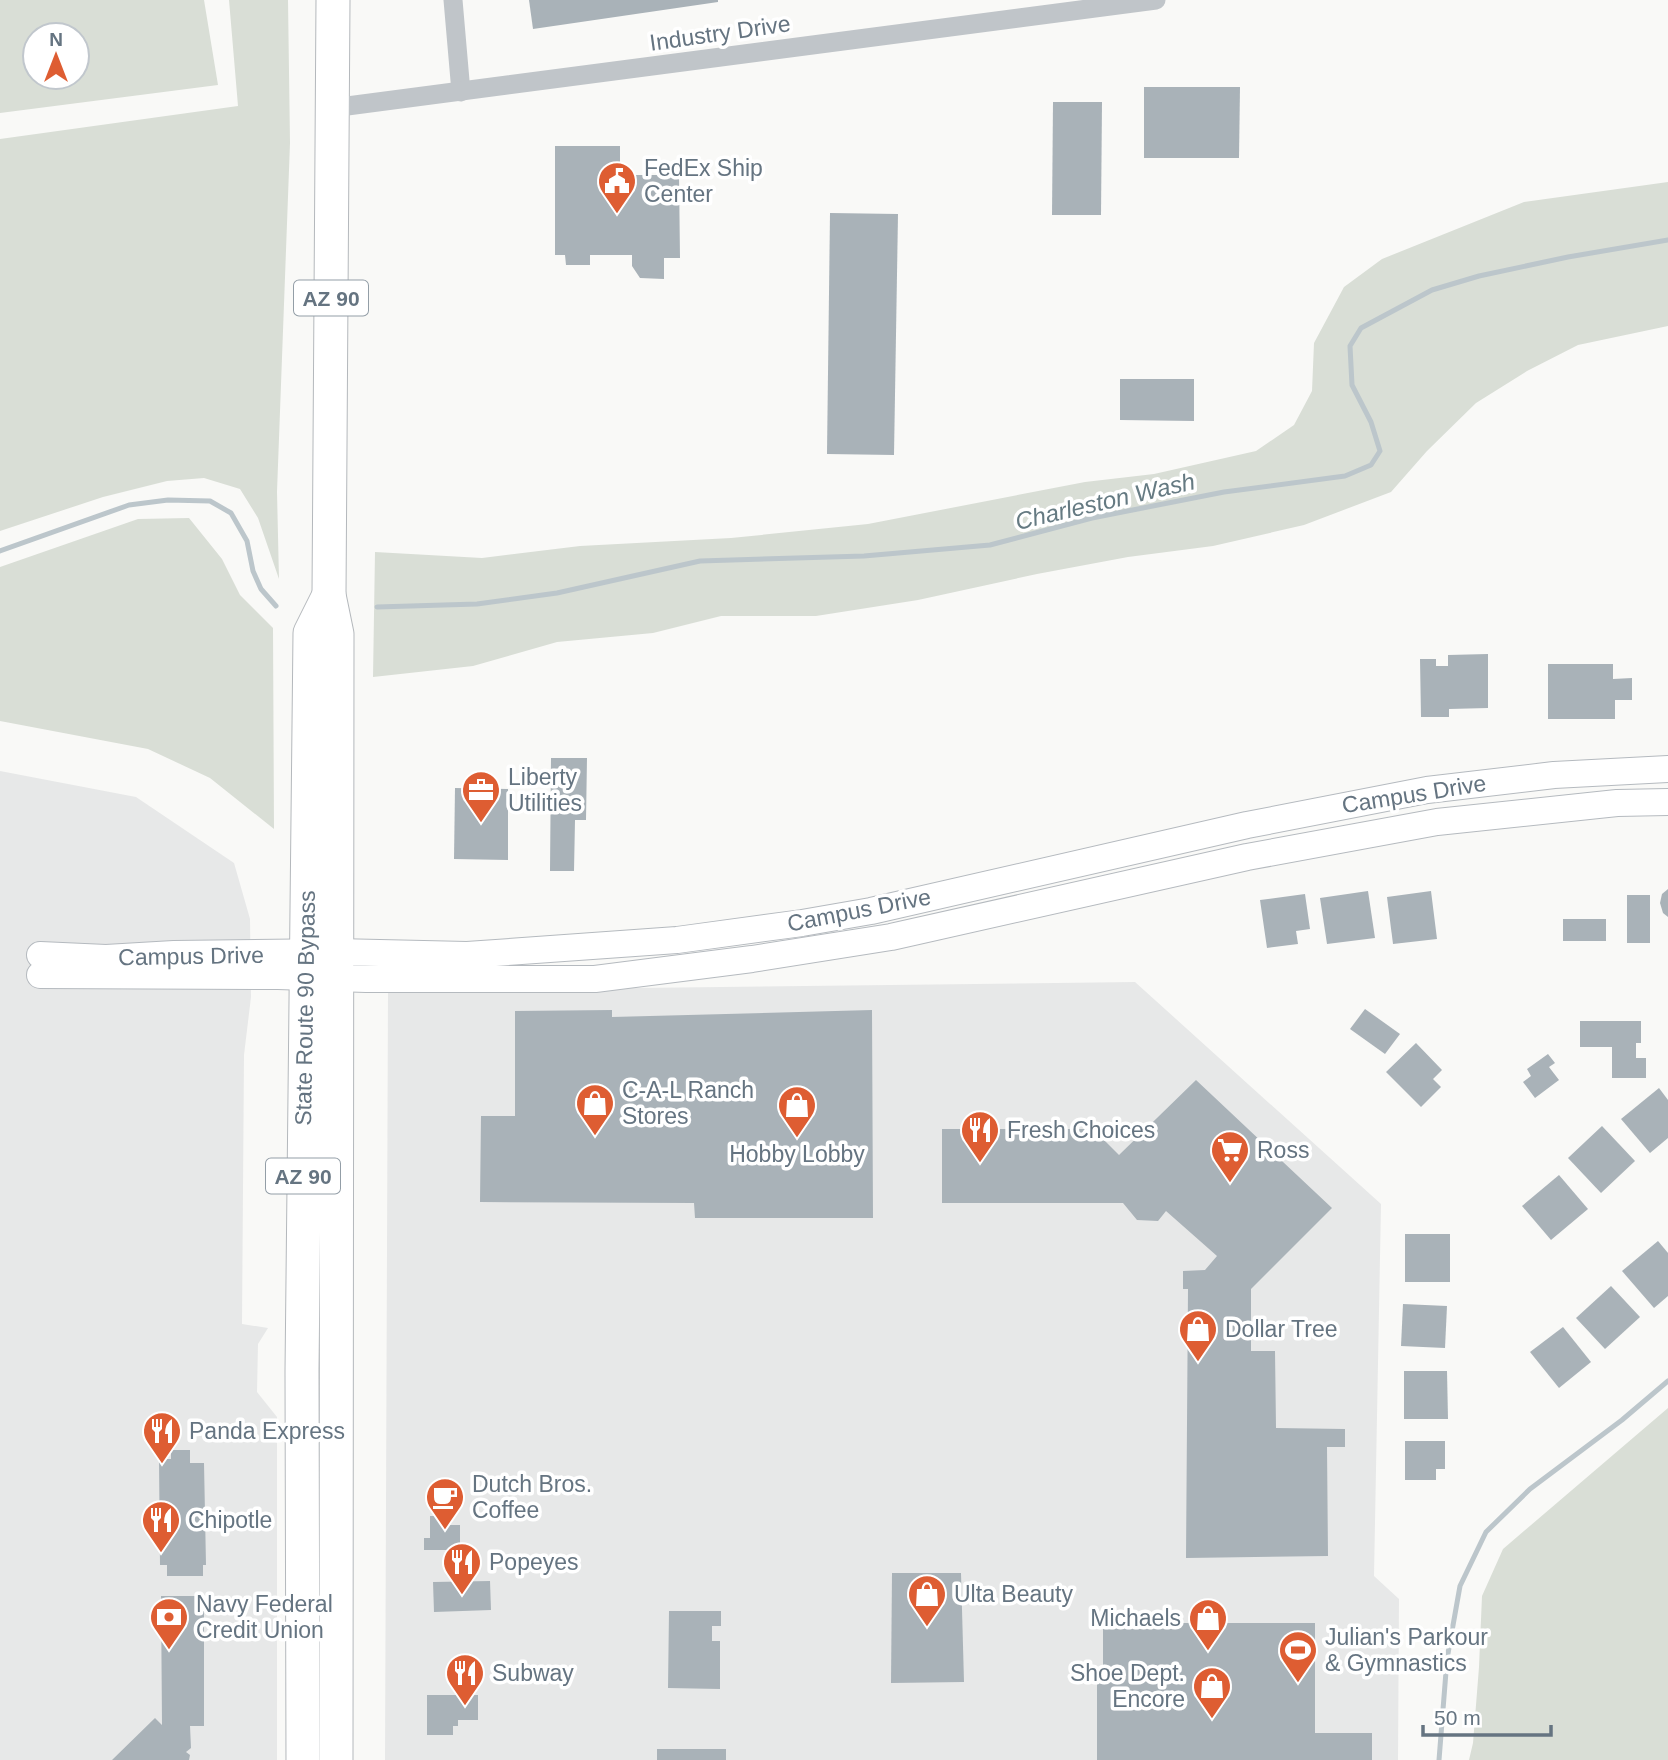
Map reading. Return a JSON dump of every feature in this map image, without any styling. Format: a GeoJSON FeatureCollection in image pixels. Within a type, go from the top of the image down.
{"type":"FeatureCollection","features":[{"type":"Feature","properties":{"kind":"highway","name":"State Route 90 Bypass"},"geometry":{"type":"LineString","coordinates":[[303,1760],[321,965],[337,634],[329,596],[333,0]]}},
{"type":"Feature","properties":{"kind":"highway","name":"State Route 90 Bypass"},"geometry":{"type":"LineString","coordinates":[[321,965],[336,1760]]}},
{"type":"Feature","properties":{"kind":"street"},"geometry":{"type":"LineString","coordinates":[[453,0],[461,92]]}},
{"type":"Feature","properties":{"kind":"street","name":"Industry Drive"},"geometry":{"type":"LineString","coordinates":[[332,108],[1156,0]]}},
{"type":"Feature","properties":{"kind":"street","name":"Campus Drive"},"geometry":{"type":"LineString","coordinates":[[321,965],[562,950],[677,940],[775,927],[871,911],[1342,805],[1426,790],[1554,775],[1668,769]]}},
{"type":"Feature","properties":{"kind":"street","name":"Campus Drive"},"geometry":{"type":"LineString","coordinates":[[40,965],[174,954],[321,965],[595,979],[745,960],[891,937],[1247,858],[1437,822],[1603,804],[1668,802]]}},
{"type":"Feature","properties":{"kind":"shaded area"},"geometry":{"type":"Polygon","coordinates":[[[0,0],[204,0],[218,85],[0,113],[0,0]]]}},
{"type":"Feature","properties":{"kind":"shaded area"},"geometry":{"type":"Polygon","coordinates":[[[229,0],[288,0],[290,143],[277,492],[279,579],[258,518],[240,489],[204,478],[167,481],[103,497],[0,531],[0,139],[238,106],[229,0]]]}},
{"type":"Feature","properties":{"kind":"shaded area"},"geometry":{"type":"Polygon","coordinates":[[[1668,182],[1668,326],[1578,345],[1527,371],[1476,403],[1427,451],[1391,492],[1304,525],[1213,546],[1128,557],[918,600],[816,616],[721,616],[653,633],[557,642],[473,666],[373,677],[375,552],[482,558],[580,546],[731,538],[868,524],[1085,482],[1154,474],[1256,451],[1294,425],[1312,391],[1314,343],[1344,287],[1382,259],[1524,202],[1668,182]]]}},
{"type":"Feature","properties":{"kind":"shaded area"},"geometry":{"type":"Polygon","coordinates":[[[189,518],[222,559],[240,595],[273,628],[274,829],[210,778],[148,749],[0,721],[0,567],[138,519],[189,518]]]}},
{"type":"Feature","properties":{"kind":"shaded area"},"geometry":{"type":"Polygon","coordinates":[[[0,771],[136,797],[234,863],[250,919],[251,997],[244,1055],[242,1324],[268,1328],[258,1344],[257,1392],[277,1417],[277,1760],[0,1760],[0,771]]]}},
{"type":"Feature","properties":{"kind":"shaded area"},"geometry":{"type":"Polygon","coordinates":[[[1135,982],[1381,1204],[1374,1576],[1399,1599],[1398,1760],[385,1760],[388,991],[1135,982]]]}},
{"type":"Feature","properties":{"kind":"shaded area"},"geometry":{"type":"Polygon","coordinates":[[[1668,1408],[1668,1760],[1469,1760],[1473,1743],[1482,1596],[1503,1549],[1668,1408]]]}},
{"type":"Feature","properties":{"kind":"building"},"geometry":{"type":"Polygon","coordinates":[[[529,0],[718,0],[718,2],[533,29],[529,0]]]}},
{"type":"Feature","properties":{"kind":"building"},"geometry":{"type":"Polygon","coordinates":[[[1144,87],[1240,87],[1239,158],[1144,158],[1144,87]]]}},
{"type":"Feature","properties":{"kind":"building"},"geometry":{"type":"Polygon","coordinates":[[[1053,102],[1102,102],[1101,215],[1052,215],[1053,102]]]}},
{"type":"Feature","properties":{"kind":"building","name":"FedEx Ship Center"},"geometry":{"type":"Polygon","coordinates":[[[555,146],[620,146],[620,175],[679,175],[680,258],[664,258],[664,279],[640,278],[632,266],[632,255],[590,255],[590,265],[566,265],[565,255],[555,255],[555,146]]]}},
{"type":"Feature","properties":{"kind":"building"},"geometry":{"type":"Polygon","coordinates":[[[830,213],[898,214],[894,455],[827,454],[830,213]]]}},
{"type":"Feature","properties":{"kind":"building"},"geometry":{"type":"Polygon","coordinates":[[[1120,379],[1194,379],[1194,421],[1120,420],[1120,379]]]}},
{"type":"Feature","properties":{"kind":"building"},"geometry":{"type":"Polygon","coordinates":[[[1488,654],[1488,708],[1449,709],[1449,717],[1421,717],[1420,659],[1436,659],[1436,666],[1448,666],[1448,655],[1488,654]]]}},
{"type":"Feature","properties":{"kind":"building"},"geometry":{"type":"Polygon","coordinates":[[[1548,664],[1613,664],[1613,679],[1632,678],[1632,700],[1615,700],[1615,719],[1548,719],[1548,664]]]}},
{"type":"Feature","properties":{"kind":"building"},"geometry":{"type":"Polygon","coordinates":[[[551,758],[587,758],[586,820],[575,820],[574,871],[550,871],[551,758]]]}},
{"type":"Feature","properties":{"kind":"building","name":"Liberty Utilities"},"geometry":{"type":"Polygon","coordinates":[[[455,788],[508,789],[508,860],[454,859],[455,788]]]}},
{"type":"Feature","properties":{"kind":"building"},"geometry":{"type":"Polygon","coordinates":[[[1668,889],[1668,917],[1663,913],[1660,903],[1662,894],[1668,889]]]}},
{"type":"Feature","properties":{"kind":"building"},"geometry":{"type":"Polygon","coordinates":[[[1368,891],[1375,938],[1327,944],[1320,898],[1368,891]]]}},
{"type":"Feature","properties":{"kind":"building"},"geometry":{"type":"Polygon","coordinates":[[[1431,891],[1437,939],[1393,944],[1387,897],[1431,891]]]}},
{"type":"Feature","properties":{"kind":"building"},"geometry":{"type":"Polygon","coordinates":[[[1305,894],[1310,929],[1296,931],[1298,944],[1267,948],[1260,900],[1305,894]]]}},
{"type":"Feature","properties":{"kind":"building"},"geometry":{"type":"Polygon","coordinates":[[[1627,895],[1650,895],[1650,943],[1627,943],[1627,895]]]}},
{"type":"Feature","properties":{"kind":"building"},"geometry":{"type":"Polygon","coordinates":[[[1563,919],[1606,919],[1606,941],[1563,941],[1563,919]]]}},
{"type":"Feature","properties":{"kind":"building"},"geometry":{"type":"Polygon","coordinates":[[[1365,1009],[1400,1034],[1385,1054],[1350,1029],[1365,1009]]]}},
{"type":"Feature","properties":{"kind":"building"},"geometry":{"type":"Polygon","coordinates":[[[612,1010],[612,1017],[872,1010],[873,1218],[695,1218],[694,1203],[480,1202],[481,1116],[515,1116],[515,1011],[612,1010]]]}},
{"type":"Feature","properties":{"kind":"building"},"geometry":{"type":"Polygon","coordinates":[[[1580,1021],[1641,1021],[1641,1043],[1636,1043],[1636,1058],[1646,1058],[1646,1078],[1612,1078],[1612,1047],[1580,1047],[1580,1021]]]}},
{"type":"Feature","properties":{"kind":"building"},"geometry":{"type":"Polygon","coordinates":[[[1416,1043],[1442,1070],[1433,1079],[1441,1087],[1421,1107],[1386,1072],[1416,1043]]]}},
{"type":"Feature","properties":{"kind":"building"},"geometry":{"type":"Polygon","coordinates":[[[1548,1054],[1555,1063],[1549,1067],[1559,1080],[1535,1098],[1523,1082],[1531,1076],[1527,1069],[1548,1054]]]}},
{"type":"Feature","properties":{"kind":"building"},"geometry":{"type":"Polygon","coordinates":[[[1196,1080],[1332,1208],[1251,1289],[1251,1351],[1275,1351],[1276,1428],[1345,1429],[1345,1447],[1327,1447],[1328,1556],[1186,1558],[1188,1289],[1183,1289],[1183,1271],[1205,1270],[1217,1256],[1166,1211],[1158,1221],[1137,1220],[1123,1203],[942,1203],[942,1129],[1093,1129],[1119,1155],[1196,1080]]]}},
{"type":"Feature","properties":{"kind":"building"},"geometry":{"type":"Polygon","coordinates":[[[1659,1088],[1668,1100],[1668,1138],[1650,1153],[1621,1119],[1659,1088]]]}},
{"type":"Feature","properties":{"kind":"building"},"geometry":{"type":"Polygon","coordinates":[[[1602,1126],[1635,1161],[1601,1193],[1568,1158],[1602,1126]]]}},
{"type":"Feature","properties":{"kind":"building"},"geometry":{"type":"Polygon","coordinates":[[[1559,1175],[1588,1209],[1551,1240],[1522,1206],[1559,1175]]]}},
{"type":"Feature","properties":{"kind":"building"},"geometry":{"type":"Polygon","coordinates":[[[1405,1234],[1450,1234],[1450,1282],[1405,1282],[1405,1234]]]}},
{"type":"Feature","properties":{"kind":"building"},"geometry":{"type":"Polygon","coordinates":[[[1658,1241],[1668,1253],[1668,1296],[1654,1308],[1622,1271],[1658,1241]]]}},
{"type":"Feature","properties":{"kind":"building"},"geometry":{"type":"Polygon","coordinates":[[[1611,1286],[1640,1317],[1605,1349],[1576,1318],[1611,1286]]]}},
{"type":"Feature","properties":{"kind":"building"},"geometry":{"type":"Polygon","coordinates":[[[1403,1304],[1447,1306],[1445,1348],[1401,1346],[1403,1304]]]}},
{"type":"Feature","properties":{"kind":"building"},"geometry":{"type":"Polygon","coordinates":[[[1563,1327],[1591,1362],[1559,1388],[1530,1352],[1563,1327]]]}},
{"type":"Feature","properties":{"kind":"building"},"geometry":{"type":"Polygon","coordinates":[[[1404,1371],[1447,1371],[1448,1419],[1404,1419],[1404,1371]]]}},
{"type":"Feature","properties":{"kind":"building"},"geometry":{"type":"Polygon","coordinates":[[[1405,1441],[1445,1441],[1445,1469],[1436,1469],[1436,1480],[1405,1480],[1405,1441]]]}},
{"type":"Feature","properties":{"kind":"building"},"geometry":{"type":"Polygon","coordinates":[[[171,1450],[190,1450],[190,1463],[204,1463],[206,1565],[203,1565],[203,1576],[167,1576],[167,1565],[160,1565],[159,1459],[171,1459],[171,1450]]]}},
{"type":"Feature","properties":{"kind":"building","name":"Dutch Bros. Coffee"},"geometry":{"type":"Polygon","coordinates":[[[430,1516],[446,1516],[446,1525],[460,1525],[460,1546],[450,1546],[450,1550],[424,1550],[424,1538],[430,1538],[430,1516]]]}},
{"type":"Feature","properties":{"kind":"building","name":"Ulta Beauty"},"geometry":{"type":"Polygon","coordinates":[[[892,1573],[961,1573],[964,1682],[891,1683],[892,1573]]]}},
{"type":"Feature","properties":{"kind":"building","name":"Popeyes"},"geometry":{"type":"Polygon","coordinates":[[[490,1581],[491,1610],[434,1612],[433,1582],[490,1581]]]}},
{"type":"Feature","properties":{"kind":"building"},"geometry":{"type":"Polygon","coordinates":[[[161,1596],[204,1596],[204,1726],[190,1726],[191,1748],[186,1752],[190,1755],[189,1760],[112,1760],[155,1718],[162,1725],[161,1596]]]}},
{"type":"Feature","properties":{"kind":"building"},"geometry":{"type":"Polygon","coordinates":[[[669,1611],[721,1611],[721,1626],[712,1626],[712,1641],[720,1641],[720,1689],[668,1688],[669,1611]]]}},
{"type":"Feature","properties":{"kind":"building"},"geometry":{"type":"Polygon","coordinates":[[[1103,1623],[1315,1623],[1315,1733],[1372,1733],[1372,1760],[1097,1760],[1097,1672],[1103,1672],[1103,1623]]]}},
{"type":"Feature","properties":{"kind":"building"},"geometry":{"type":"Polygon","coordinates":[[[427,1695],[478,1695],[478,1720],[458,1720],[458,1726],[453,1726],[453,1735],[427,1735],[427,1695]]]}},
{"type":"Feature","properties":{"kind":"building"},"geometry":{"type":"Polygon","coordinates":[[[657,1749],[726,1749],[726,1760],[657,1760],[657,1749]]]}},
{"type":"Feature","properties":{"kind":"waterway","name":"Charleston Wash"},"geometry":{"type":"LineString","coordinates":[[377,607],[477,604],[557,593],[700,561],[864,556],[990,545],[1092,518],[1224,492],[1345,476],[1371,465],[1380,451],[1371,422],[1352,385],[1350,346],[1361,328],[1432,290],[1479,276],[1668,240]]}},
{"type":"Feature","properties":{"kind":"waterway"},"geometry":{"type":"LineString","coordinates":[[0,551],[129,505],[168,500],[210,501],[231,513],[247,541],[253,571],[261,589],[276,606]]}},
{"type":"Feature","properties":{"kind":"waterway"},"geometry":{"type":"LineString","coordinates":[[1439,1760],[1447,1659],[1460,1586],[1486,1532],[1530,1489],[1622,1420],[1668,1381]]}},
{"type":"Feature","properties":{"kind":"place","name":"FedEx Ship Center"},"geometry":{"type":"Point","coordinates":[617,215]}},
{"type":"Feature","properties":{"kind":"place","name":"Liberty Utilities"},"geometry":{"type":"Point","coordinates":[481,824]}},
{"type":"Feature","properties":{"kind":"place","name":"C-A-L Ranch Stores"},"geometry":{"type":"Point","coordinates":[595,1137]}},
{"type":"Feature","properties":{"kind":"place","name":"Hobby Lobby"},"geometry":{"type":"Point","coordinates":[797,1139]}},
{"type":"Feature","properties":{"kind":"place","name":"Fresh Choices"},"geometry":{"type":"Point","coordinates":[980,1164]}},
{"type":"Feature","properties":{"kind":"place","name":"Ross"},"geometry":{"type":"Point","coordinates":[1230,1184]}},
{"type":"Feature","properties":{"kind":"place","name":"Dollar Tree"},"geometry":{"type":"Point","coordinates":[1198,1363]}},
{"type":"Feature","properties":{"kind":"place","name":"Panda Express"},"geometry":{"type":"Point","coordinates":[162,1465]}},
{"type":"Feature","properties":{"kind":"place","name":"Dutch Bros. Coffee"},"geometry":{"type":"Point","coordinates":[445,1531]}},
{"type":"Feature","properties":{"kind":"place","name":"Chipotle"},"geometry":{"type":"Point","coordinates":[161,1554]}},
{"type":"Feature","properties":{"kind":"place","name":"Popeyes"},"geometry":{"type":"Point","coordinates":[462,1596]}},
{"type":"Feature","properties":{"kind":"place","name":"Ulta Beauty"},"geometry":{"type":"Point","coordinates":[927,1628]}},
{"type":"Feature","properties":{"kind":"place","name":"Navy Federal Credit Union"},"geometry":{"type":"Point","coordinates":[169,1651]}},
{"type":"Feature","properties":{"kind":"place","name":"Michaels"},"geometry":{"type":"Point","coordinates":[1208,1652]}},
{"type":"Feature","properties":{"kind":"place","name":"Julian's Parkour & Gymnastics"},"geometry":{"type":"Point","coordinates":[1298,1684]}},
{"type":"Feature","properties":{"kind":"place","name":"Subway"},"geometry":{"type":"Point","coordinates":[465,1707]}},
{"type":"Feature","properties":{"kind":"place","name":"Shoe Dept. Encore"},"geometry":{"type":"Point","coordinates":[1212,1720]}}]}
